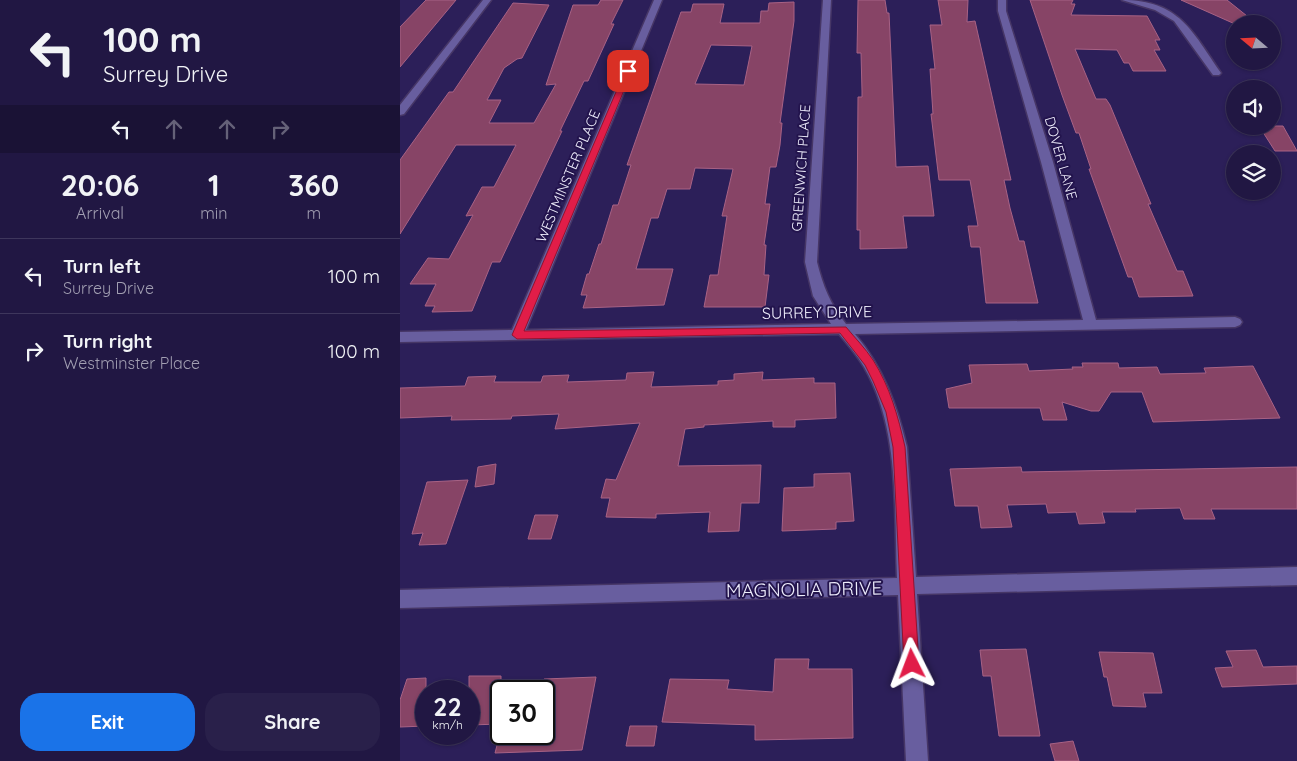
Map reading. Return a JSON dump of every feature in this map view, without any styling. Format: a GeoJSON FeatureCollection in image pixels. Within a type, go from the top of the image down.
{"type":"FeatureCollection","features":[{"type":"Feature","properties":{"kind":"street"},"geometry":{"type":"LineString","coordinates":[[400,112],[487,0]]}},
{"type":"Feature","properties":{"kind":"street","name":"WESTMINSTER PLACE"},"geometry":{"type":"LineString","coordinates":[[517,335],[658,0]]}},
{"type":"Feature","properties":{"kind":"street","name":"GREENWICH PLACE"},"geometry":{"type":"LineString","coordinates":[[827,0],[811,257],[820,296],[843,330],[869,362],[892,412],[899,447],[917,761]]}},
{"type":"Feature","properties":{"kind":"street","name":"DOVER LANE"},"geometry":{"type":"LineString","coordinates":[[1002,0],[1002,11],[1044,153],[1091,325]]}},
{"type":"Feature","properties":{"kind":"street"},"geometry":{"type":"LineString","coordinates":[[1126,0],[1158,8],[1177,19],[1216,73]]}},
{"type":"Feature","properties":{"kind":"street","name":"SURREY DRIVE"},"geometry":{"type":"LineString","coordinates":[[400,338],[1235,322]]}},
{"type":"Feature","properties":{"kind":"street","name":"MAGNOLIA DRIVE"},"geometry":{"type":"LineString","coordinates":[[400,599],[1297,576]]}},
{"type":"Feature","properties":{"kind":"building"},"geometry":{"type":"Polygon","coordinates":[[[426,0],[456,0],[400,67],[400,27],[426,0]]]}},
{"type":"Feature","properties":{"kind":"building"},"geometry":{"type":"Polygon","coordinates":[[[601,0],[623,0],[588,81],[584,81],[500,262],[492,262],[472,311],[432,312],[435,306],[425,306],[436,284],[410,284],[428,258],[449,259],[473,215],[466,216],[482,187],[494,187],[516,145],[456,145],[400,234],[400,160],[449,92],[453,92],[513,3],[549,5],[522,58],[517,59],[504,68],[487,100],[501,100],[489,123],[534,123],[556,84],[546,85],[573,5],[598,5],[601,0]]]}},
{"type":"Feature","properties":{"kind":"building"},"geometry":{"type":"Polygon","coordinates":[[[858,0],[885,0],[887,13],[889,13],[896,167],[928,166],[934,216],[903,216],[907,248],[860,249],[860,230],[857,230],[858,97],[862,97],[862,91],[861,53],[857,53],[858,0]]]}},
{"type":"Feature","properties":{"kind":"building"},"geometry":{"type":"Polygon","coordinates":[[[938,0],[968,0],[967,22],[975,21],[1011,180],[1004,180],[1010,208],[1019,241],[1024,241],[1038,303],[986,303],[980,247],[971,247],[968,226],[978,226],[970,180],[939,180],[931,114],[933,114],[930,69],[935,69],[930,25],[942,25],[938,0]]]}},
{"type":"Feature","properties":{"kind":"building"},"geometry":{"type":"Polygon","coordinates":[[[1030,0],[1073,0],[1071,4],[1075,4],[1071,15],[1147,16],[1160,40],[1155,40],[1160,50],[1154,50],[1166,71],[1133,71],[1129,63],[1124,63],[1117,50],[1075,49],[1096,99],[1106,99],[1110,105],[1151,204],[1148,204],[1177,271],[1183,271],[1193,296],[1139,297],[1132,277],[1128,277],[1089,169],[1091,169],[1079,133],[1076,133],[1062,95],[1030,0]]]}},
{"type":"Feature","properties":{"kind":"building"},"geometry":{"type":"Polygon","coordinates":[[[1181,0],[1227,0],[1246,15],[1226,15],[1226,20],[1181,0]]]}},
{"type":"Feature","properties":{"kind":"building"},"geometry":{"type":"Polygon","coordinates":[[[794,2],[794,21],[780,123],[782,123],[780,145],[776,167],[770,167],[765,204],[770,204],[764,245],[766,245],[764,275],[769,275],[765,307],[704,307],[710,275],[718,275],[727,216],[722,216],[733,169],[695,168],[690,189],[667,189],[658,218],[651,218],[636,269],[673,269],[664,305],[583,308],[587,295],[581,295],[587,274],[589,274],[599,244],[601,244],[613,205],[618,205],[631,165],[627,165],[681,12],[691,12],[693,4],[724,4],[720,23],[760,23],[761,11],[768,11],[769,3],[794,2]],[[711,45],[695,84],[744,85],[752,46],[711,45]]]}},
{"type":"Feature","properties":{"kind":"building"},"geometry":{"type":"Polygon","coordinates":[[[1281,126],[1283,126],[1297,151],[1281,151],[1281,145],[1271,145],[1265,135],[1281,135],[1281,126]]]}},
{"type":"Feature","properties":{"kind":"building"},"geometry":{"type":"Polygon","coordinates":[[[1082,363],[1118,363],[1119,368],[1157,367],[1160,374],[1206,373],[1204,368],[1253,366],[1280,418],[1153,422],[1142,392],[1111,392],[1099,411],[1091,411],[1062,402],[1067,420],[1043,420],[1040,408],[949,408],[946,389],[972,383],[969,365],[1027,364],[1029,371],[1073,369],[1072,367],[1083,367],[1082,363]]]}},
{"type":"Feature","properties":{"kind":"building"},"geometry":{"type":"Polygon","coordinates":[[[654,372],[651,387],[718,385],[718,381],[734,380],[734,374],[763,372],[762,380],[814,378],[814,383],[835,383],[836,418],[795,420],[795,427],[773,427],[773,421],[704,425],[704,427],[685,429],[678,466],[761,465],[759,503],[741,503],[739,531],[708,532],[710,512],[656,514],[656,518],[606,517],[610,498],[601,498],[606,479],[616,480],[640,423],[555,429],[559,414],[512,416],[511,419],[451,420],[452,416],[400,418],[400,388],[465,386],[468,377],[496,376],[494,382],[541,382],[543,376],[569,375],[567,382],[626,380],[627,373],[654,372]]]}},
{"type":"Feature","properties":{"kind":"building"},"geometry":{"type":"Polygon","coordinates":[[[496,464],[494,484],[475,487],[478,467],[496,464]]]}},
{"type":"Feature","properties":{"kind":"building"},"geometry":{"type":"Polygon","coordinates":[[[1021,467],[1022,472],[1297,467],[1297,509],[1211,509],[1215,519],[1184,519],[1180,508],[1135,509],[1136,512],[1102,512],[1105,523],[1079,524],[1076,512],[1048,513],[1046,504],[1007,505],[1012,527],[981,528],[978,506],[955,506],[950,469],[1021,467]]]}},
{"type":"Feature","properties":{"kind":"building"},"geometry":{"type":"Polygon","coordinates":[[[850,473],[854,521],[836,522],[836,529],[782,531],[784,488],[814,487],[814,474],[850,473]]]}},
{"type":"Feature","properties":{"kind":"building"},"geometry":{"type":"Polygon","coordinates":[[[468,480],[446,544],[419,545],[423,533],[412,534],[427,482],[468,480]]]}},
{"type":"Feature","properties":{"kind":"building"},"geometry":{"type":"Polygon","coordinates":[[[535,515],[558,515],[551,539],[528,539],[535,515]]]}},
{"type":"Feature","properties":{"kind":"building"},"geometry":{"type":"Polygon","coordinates":[[[1026,649],[1040,736],[999,736],[991,676],[983,676],[980,650],[1026,649]]]}},
{"type":"Feature","properties":{"kind":"building"},"geometry":{"type":"Polygon","coordinates":[[[1256,650],[1263,667],[1297,666],[1297,684],[1222,687],[1215,668],[1233,667],[1226,651],[1256,650]]]}},
{"type":"Feature","properties":{"kind":"building"},"geometry":{"type":"Polygon","coordinates":[[[1099,652],[1153,653],[1162,693],[1143,693],[1146,707],[1113,706],[1099,652]]]}},
{"type":"Feature","properties":{"kind":"building"},"geometry":{"type":"Polygon","coordinates":[[[775,659],[809,659],[808,669],[852,669],[853,738],[755,740],[755,725],[662,722],[670,679],[729,680],[727,689],[773,692],[775,659]]]}},
{"type":"Feature","properties":{"kind":"building"},"geometry":{"type":"Polygon","coordinates":[[[469,676],[501,676],[501,680],[490,680],[490,724],[480,725],[480,680],[469,680],[469,676]]]}},
{"type":"Feature","properties":{"kind":"building"},"geometry":{"type":"Polygon","coordinates":[[[596,677],[582,750],[495,753],[497,745],[555,745],[555,680],[544,679],[596,677]]]}},
{"type":"Feature","properties":{"kind":"building"},"geometry":{"type":"Polygon","coordinates":[[[426,678],[426,680],[415,680],[415,726],[400,727],[400,700],[407,679],[426,678]]]}},
{"type":"Feature","properties":{"kind":"building"},"geometry":{"type":"Polygon","coordinates":[[[630,726],[657,726],[654,746],[626,746],[630,726]]]}},
{"type":"Feature","properties":{"kind":"building"},"geometry":{"type":"Polygon","coordinates":[[[1073,741],[1079,761],[1055,761],[1050,744],[1073,741]]]}},
{"type":"Feature","properties":{"kind":"route"},"geometry":{"type":"LineString","coordinates":[[628,71],[517,335],[843,330],[869,362],[892,412],[899,447],[912,664]]}}]}
